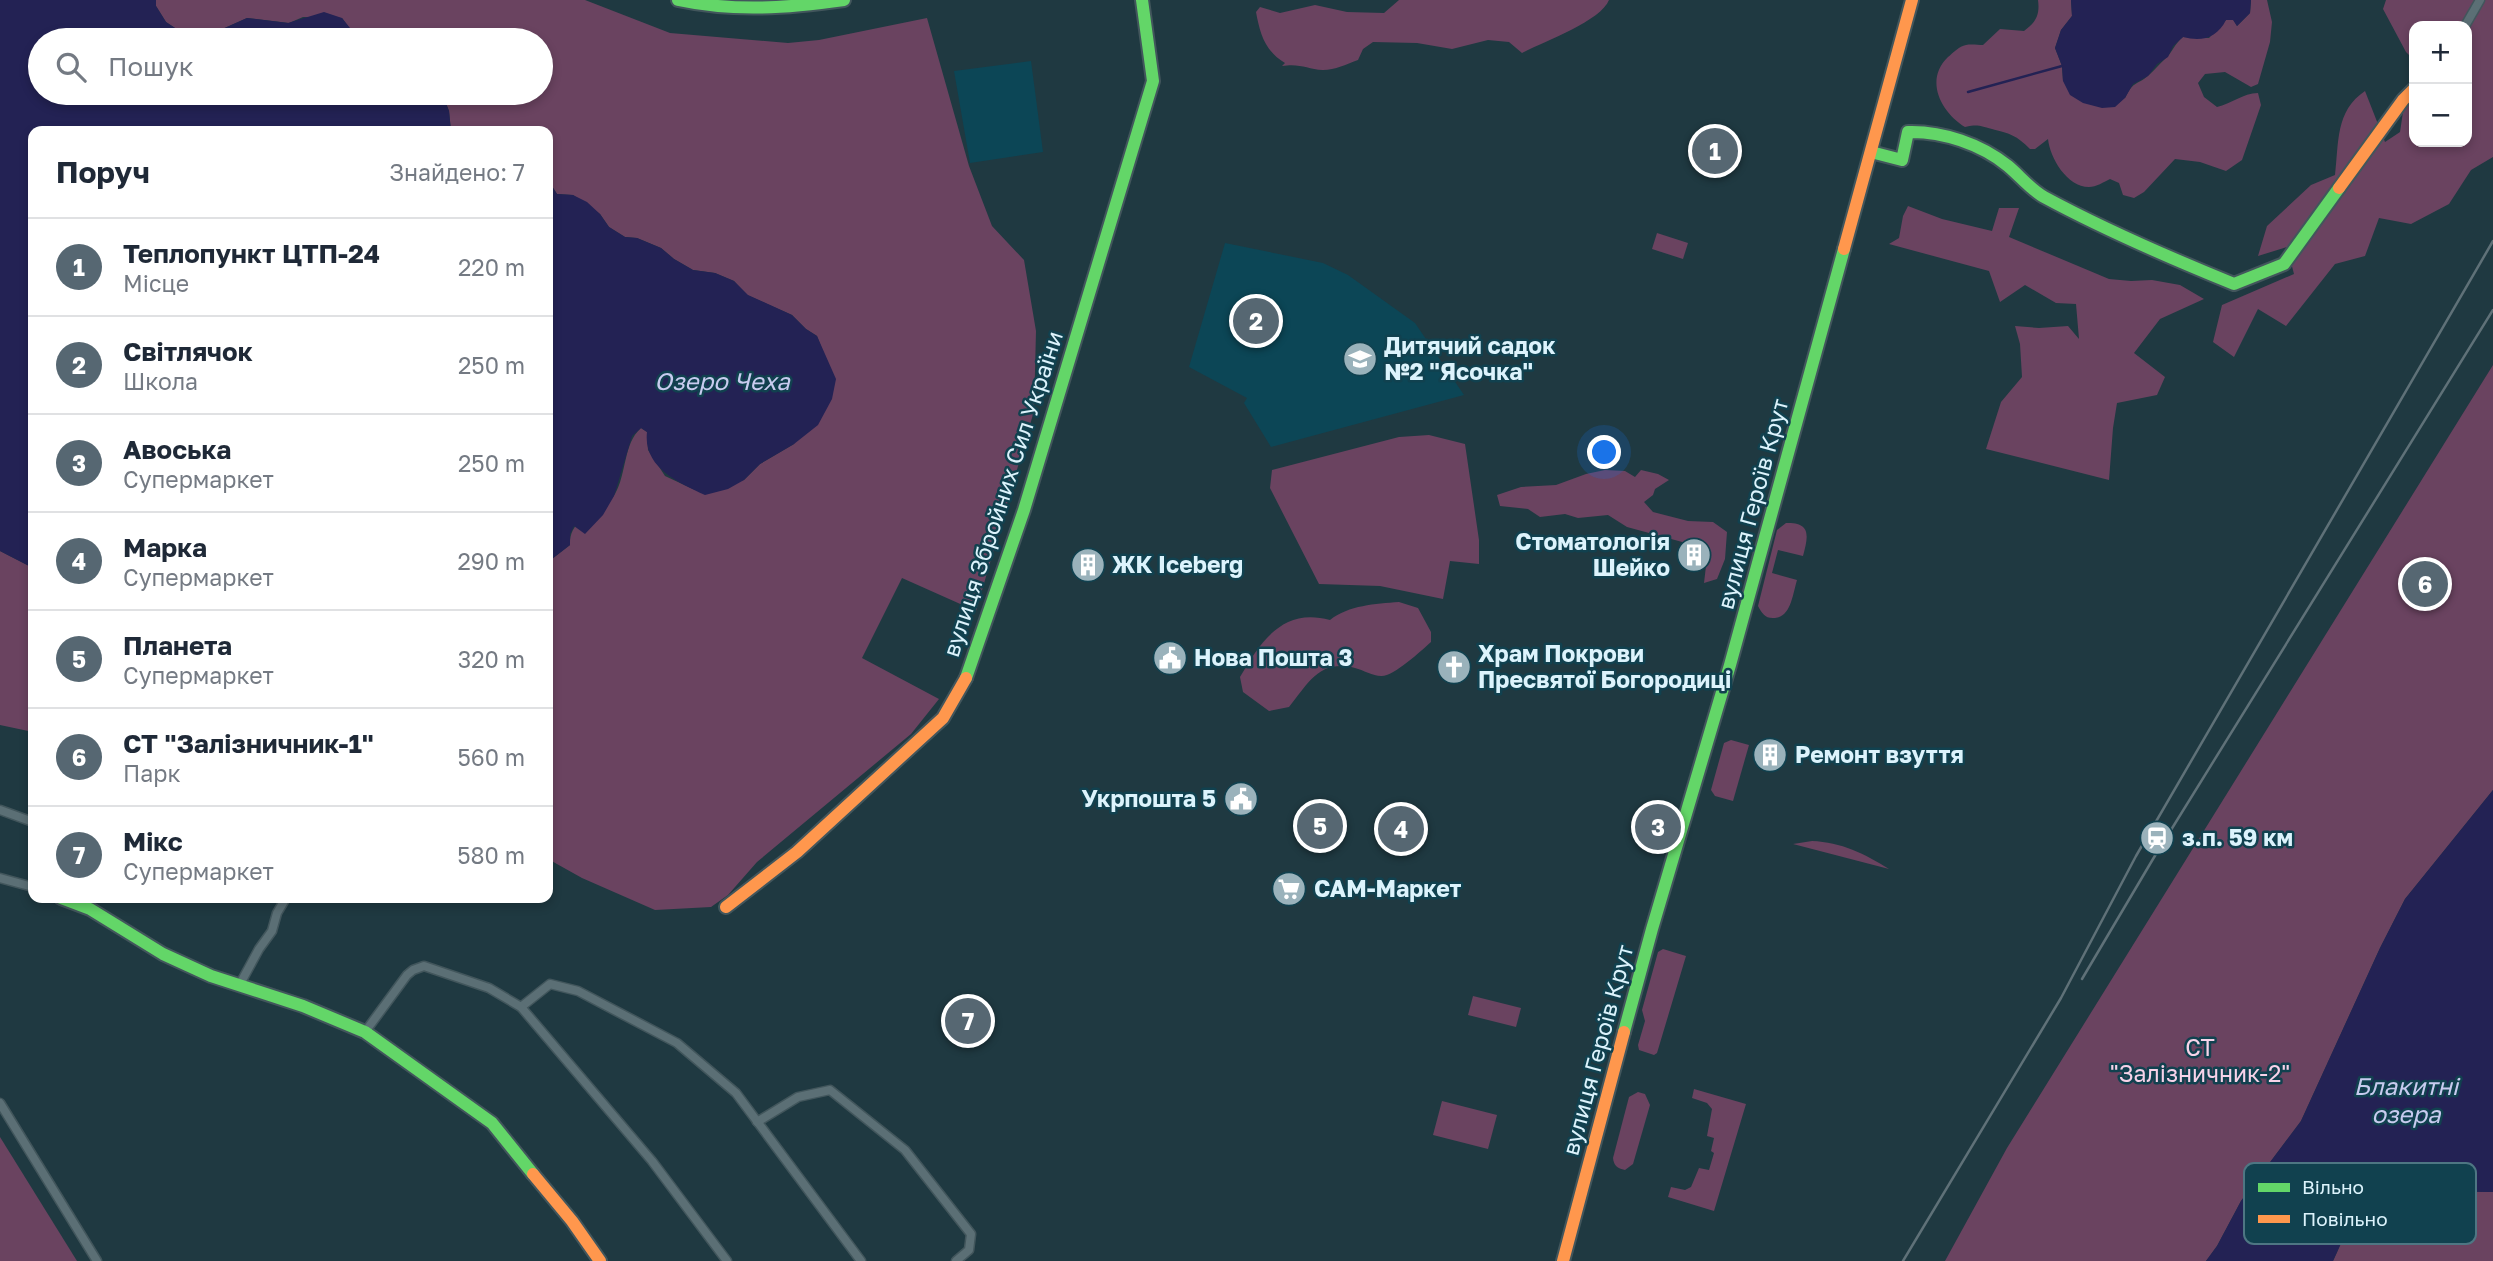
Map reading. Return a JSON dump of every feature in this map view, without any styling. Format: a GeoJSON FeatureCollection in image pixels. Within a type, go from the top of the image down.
{"type":"FeatureCollection","features":[{"type":"Feature","properties":{"kind":"street"},"geometry":{"type":"LineString","coordinates":[[678,0],[734,9],[794,7],[844,0]]}},
{"type":"Feature","properties":{"kind":"street","name":"вулиця Збройних Сил України"},"geometry":{"type":"LineString","coordinates":[[726,907],[797,852],[943,718],[969,672],[1024,510],[1153,81],[1142,0]]}},
{"type":"Feature","properties":{"kind":"street","name":"вулиця Героїв Крут"},"geometry":{"type":"LineString","coordinates":[[1563,1261],[1648,941],[1730,665],[1912,0]]}},
{"type":"Feature","properties":{"kind":"street"},"geometry":{"type":"LineString","coordinates":[[2468,21],[2480,0]]}},
{"type":"Feature","properties":{"kind":"street"},"geometry":{"type":"LineString","coordinates":[[1871,152],[1902,160],[1908,132],[1917,130],[1968,143],[2006,164],[2039,195],[2142,247],[2234,284],[2284,264],[2409,95]]}},
{"type":"Feature","properties":{"kind":"street"},"geometry":{"type":"LineString","coordinates":[[0,810],[28,820]]}},
{"type":"Feature","properties":{"kind":"street"},"geometry":{"type":"LineString","coordinates":[[0,878],[28,886]]}},
{"type":"Feature","properties":{"kind":"street"},"geometry":{"type":"LineString","coordinates":[[74,903],[90,909],[163,954],[211,976],[303,1006],[365,1032],[492,1122],[572,1220],[600,1261]]}},
{"type":"Feature","properties":{"kind":"street"},"geometry":{"type":"LineString","coordinates":[[240,984],[259,948],[272,931],[283,903]]}},
{"type":"Feature","properties":{"kind":"street"},"geometry":{"type":"LineString","coordinates":[[365,1032],[407,975],[424,966],[489,988],[521,1007],[652,1161],[727,1261]]}},
{"type":"Feature","properties":{"kind":"street"},"geometry":{"type":"LineString","coordinates":[[521,1007],[550,984],[578,991],[677,1042],[736,1093],[860,1261]]}},
{"type":"Feature","properties":{"kind":"street"},"geometry":{"type":"LineString","coordinates":[[757,1122],[798,1097],[830,1090],[905,1150],[971,1234],[969,1250],[956,1261]]}},
{"type":"Feature","properties":{"kind":"street"},"geometry":{"type":"LineString","coordinates":[[0,1103],[97,1261]]}},
{"type":"Feature","properties":{"kind":"shaded area"},"geometry":{"type":"Polygon","coordinates":[[[1031,61],[1043,152],[970,163],[954,71],[1031,61]]]}},
{"type":"Feature","properties":{"kind":"shaded area"},"geometry":{"type":"Polygon","coordinates":[[[1225,243],[1323,263],[1348,275],[1415,323],[1464,395],[1271,447],[1244,403],[1247,398],[1189,367],[1225,243]]]}},
{"type":"Feature","properties":{"kind":"green space"},"geometry":{"type":"Polygon","coordinates":[[[156,0],[585,0],[670,33],[788,43],[819,40],[927,18],[969,166],[992,226],[1024,260],[1036,331],[1034,411],[976,611],[902,578],[862,658],[939,699],[911,734],[757,862],[728,895],[711,907],[655,910],[582,878],[553,862],[553,558],[570,545],[575,527],[610,501],[615,494],[631,442],[641,428],[647,432],[648,450],[665,476],[695,490],[744,480],[760,464],[794,444],[825,357],[817,336],[792,315],[747,295],[734,281],[715,273],[693,270],[661,248],[637,238],[625,237],[609,227],[600,214],[573,195],[557,194],[553,188],[553,126],[450,126],[447,105],[553,105],[553,28],[349,28],[342,18],[303,17],[289,23],[247,18],[225,28],[175,28],[166,22],[156,6],[156,0]]]}},
{"type":"Feature","properties":{"kind":"green space"},"geometry":{"type":"Polygon","coordinates":[[[1399,0],[1609,0],[1595,16],[1522,53],[1509,42],[1488,40],[1452,49],[1417,43],[1373,42],[1363,49],[1358,60],[1323,70],[1282,66],[1285,63],[1264,41],[1256,12],[1260,7],[1280,13],[1315,5],[1347,12],[1384,13],[1399,0]]]}},
{"type":"Feature","properties":{"kind":"green space"},"geometry":{"type":"Polygon","coordinates":[[[2038,0],[2071,0],[2072,16],[2061,30],[2055,48],[2062,66],[2063,81],[2125,98],[2133,86],[2151,73],[2183,37],[2209,38],[2226,20],[2233,19],[2237,26],[2250,13],[2251,0],[2267,0],[2272,22],[2270,42],[2258,84],[2251,87],[2225,72],[2205,74],[2198,83],[2204,97],[2217,107],[2258,93],[2261,105],[2242,160],[2226,171],[2200,162],[2175,159],[2144,192],[2134,198],[2123,195],[2119,183],[2110,179],[2092,187],[2074,182],[2056,163],[2048,139],[2035,149],[2030,149],[2009,134],[1979,126],[1965,127],[1956,121],[1938,95],[1937,76],[1941,66],[1959,48],[1983,45],[2000,29],[2024,31],[2036,18],[2038,0]]]}},
{"type":"Feature","properties":{"kind":"green space"},"geometry":{"type":"Polygon","coordinates":[[[2386,0],[2493,0],[2493,157],[2471,170],[2449,204],[2411,224],[2379,218],[2365,256],[2335,264],[2286,326],[2258,309],[2234,357],[2213,342],[2222,305],[2294,274],[2287,247],[2258,256],[2267,226],[2311,185],[2335,175],[2340,128],[2355,99],[2365,91],[2385,142],[2400,132],[2403,112],[2409,100],[2409,147],[2472,147],[2472,21],[2409,21],[2409,55],[2383,9],[2386,0]]]}},
{"type":"Feature","properties":{"kind":"green space"},"geometry":{"type":"Polygon","coordinates":[[[1908,206],[1942,219],[1992,231],[1999,208],[2019,208],[2009,237],[2109,279],[2152,280],[2180,285],[2204,299],[2160,319],[2134,353],[2165,377],[2157,395],[2117,403],[2109,480],[1986,449],[2001,402],[2022,377],[2020,344],[2015,326],[2068,326],[2079,339],[2076,304],[2056,303],[2025,285],[2000,302],[1989,271],[1889,244],[1899,238],[1903,216],[1908,206]]]}},
{"type":"Feature","properties":{"kind":"green space"},"geometry":{"type":"Polygon","coordinates":[[[1657,233],[1688,243],[1683,259],[1652,249],[1657,233]]]}},
{"type":"Feature","properties":{"kind":"green space","name":"СТ \"Залізничник-2\""},"geometry":{"type":"Polygon","coordinates":[[[2493,365],[2493,790],[2405,899],[2301,1121],[2270,1163],[2244,1163],[2244,1197],[2206,1261],[1945,1261],[2007,1148],[2493,365]]]}},
{"type":"Feature","properties":{"kind":"green space"},"geometry":{"type":"Polygon","coordinates":[[[1429,435],[1465,444],[1479,540],[1479,564],[1450,561],[1443,599],[1380,586],[1319,584],[1270,488],[1272,470],[1399,437],[1429,435]]]}},
{"type":"Feature","properties":{"kind":"green space"},"geometry":{"type":"Polygon","coordinates":[[[1605,470],[1625,471],[1635,477],[1641,470],[1658,474],[1669,480],[1655,489],[1653,495],[1644,502],[1653,512],[1688,521],[1713,522],[1727,532],[1725,559],[1717,579],[1704,583],[1708,549],[1627,527],[1608,515],[1578,518],[1565,514],[1540,517],[1528,509],[1500,506],[1497,495],[1521,487],[1556,485],[1605,470]]]}},
{"type":"Feature","properties":{"kind":"green space"},"geometry":{"type":"Polygon","coordinates":[[[1786,523],[1794,523],[1804,528],[1806,543],[1803,556],[1778,550],[1772,573],[1797,580],[1788,609],[1780,617],[1769,618],[1758,606],[1777,530],[1786,523]]]}},
{"type":"Feature","properties":{"kind":"green space"},"geometry":{"type":"Polygon","coordinates":[[[0,551],[28,565],[28,731],[0,725],[0,551]]]}},
{"type":"Feature","properties":{"kind":"green space"},"geometry":{"type":"Polygon","coordinates":[[[1399,602],[1418,608],[1431,632],[1431,642],[1392,672],[1378,676],[1355,668],[1332,667],[1323,670],[1309,682],[1289,707],[1269,711],[1243,692],[1240,677],[1256,651],[1275,630],[1286,623],[1299,618],[1330,620],[1354,608],[1399,602]]]}},
{"type":"Feature","properties":{"kind":"green space"},"geometry":{"type":"Polygon","coordinates":[[[1731,740],[1749,745],[1733,801],[1715,796],[1711,790],[1724,743],[1731,740]]]}},
{"type":"Feature","properties":{"kind":"green space"},"geometry":{"type":"Polygon","coordinates":[[[1812,841],[1852,850],[1889,869],[1793,844],[1812,841]]]}},
{"type":"Feature","properties":{"kind":"green space"},"geometry":{"type":"Polygon","coordinates":[[[1663,949],[1686,956],[1657,1053],[1654,1055],[1639,1050],[1638,1045],[1645,1021],[1642,1010],[1658,952],[1663,949]]]}},
{"type":"Feature","properties":{"kind":"green space"},"geometry":{"type":"Polygon","coordinates":[[[1473,996],[1521,1008],[1516,1027],[1468,1015],[1473,996]]]}},
{"type":"Feature","properties":{"kind":"green space"},"geometry":{"type":"Polygon","coordinates":[[[1694,1089],[1746,1104],[1714,1211],[1668,1197],[1671,1187],[1685,1190],[1691,1187],[1699,1168],[1709,1170],[1714,1153],[1711,1151],[1714,1138],[1707,1136],[1712,1109],[1707,1103],[1692,1098],[1694,1089]]]}},
{"type":"Feature","properties":{"kind":"green space"},"geometry":{"type":"Polygon","coordinates":[[[1638,1092],[1645,1094],[1650,1105],[1633,1164],[1625,1170],[1616,1166],[1613,1158],[1629,1097],[1638,1092]]]}},
{"type":"Feature","properties":{"kind":"green space"},"geometry":{"type":"Polygon","coordinates":[[[1442,1101],[1497,1115],[1488,1149],[1433,1135],[1442,1101]]]}},
{"type":"Feature","properties":{"kind":"green space"},"geometry":{"type":"Polygon","coordinates":[[[0,1137],[77,1261],[0,1261],[0,1137]]]}},
{"type":"Feature","properties":{"kind":"green space"},"geometry":{"type":"Polygon","coordinates":[[[2476,1192],[2493,1192],[2493,1261],[2333,1261],[2341,1244],[2476,1244],[2476,1192]]]}},
{"type":"Feature","properties":{"kind":"water"},"geometry":{"type":"Polygon","coordinates":[[[0,0],[156,0],[156,6],[166,22],[175,28],[28,28],[28,105],[447,105],[450,126],[28,126],[28,565],[0,551],[0,0]]]}},
{"type":"Feature","properties":{"kind":"water"},"geometry":{"type":"Polygon","coordinates":[[[2071,0],[2251,0],[2250,13],[2237,26],[2233,20],[2226,20],[2218,31],[2203,39],[2183,37],[2173,46],[2168,57],[2157,64],[2148,76],[2133,84],[2125,98],[2115,107],[2102,108],[2083,103],[2070,95],[2063,81],[2062,66],[2055,48],[2061,30],[2072,16],[2071,0]]]}},
{"type":"Feature","properties":{"kind":"water"},"geometry":{"type":"Polygon","coordinates":[[[324,12],[342,18],[350,28],[225,28],[247,18],[288,23],[324,12]]]}},
{"type":"Feature","properties":{"kind":"water","name":"Озеро Чеха"},"geometry":{"type":"Polygon","coordinates":[[[553,188],[557,194],[573,195],[587,202],[609,227],[625,237],[637,238],[661,248],[693,270],[715,273],[734,281],[748,295],[792,315],[817,336],[836,379],[832,399],[818,425],[794,444],[760,464],[744,480],[728,489],[705,495],[673,479],[656,464],[650,455],[647,432],[641,428],[632,436],[614,496],[603,515],[585,534],[574,526],[570,534],[570,545],[553,558],[553,188]]]}},
{"type":"Feature","properties":{"kind":"water","name":"Блакитні озера"},"geometry":{"type":"Polygon","coordinates":[[[2493,790],[2493,1192],[2476,1192],[2476,1163],[2270,1163],[2301,1121],[2405,899],[2493,790]]]}},
{"type":"Feature","properties":{"kind":"water","name":"Блакитні озера"},"geometry":{"type":"Polygon","coordinates":[[[2244,1197],[2244,1244],[2341,1244],[2333,1261],[2206,1261],[2244,1197]]]}},
{"type":"Feature","properties":{"kind":"waterway"},"geometry":{"type":"LineString","coordinates":[[1968,92],[2062,66]]}},
{"type":"Feature","properties":{"kind":"railway"},"geometry":{"type":"LineString","coordinates":[[1903,1261],[2061,998],[2136,856],[2493,241]]}},
{"type":"Feature","properties":{"kind":"railway"},"geometry":{"type":"LineString","coordinates":[[2082,979],[2153,859],[2493,310]]}},
{"type":"Feature","properties":{"kind":"traffic: fast"},"geometry":{"type":"LineString","coordinates":[[678,0],[761,8],[844,0]]}},
{"type":"Feature","properties":{"kind":"traffic: fast"},"geometry":{"type":"LineString","coordinates":[[966,678],[1024,510],[1153,81],[1142,0]]}},
{"type":"Feature","properties":{"kind":"traffic: fast"},"geometry":{"type":"LineString","coordinates":[[1871,152],[1902,160],[1908,132],[1961,140],[1997,158],[2039,194],[2067,209],[2234,284],[2284,264],[2339,188]]}},
{"type":"Feature","properties":{"kind":"traffic: fast"},"geometry":{"type":"LineString","coordinates":[[1624,1032],[1730,665],[1844,249]]}},
{"type":"Feature","properties":{"kind":"traffic: fast"},"geometry":{"type":"LineString","coordinates":[[74,903],[90,909],[163,954],[211,976],[303,1006],[365,1032],[492,1123],[533,1174]]}},
{"type":"Feature","properties":{"kind":"traffic: slow"},"geometry":{"type":"LineString","coordinates":[[1844,249],[1912,0]]}},
{"type":"Feature","properties":{"kind":"traffic: slow"},"geometry":{"type":"LineString","coordinates":[[2339,188],[2409,94]]}},
{"type":"Feature","properties":{"kind":"traffic: slow"},"geometry":{"type":"LineString","coordinates":[[726,907],[797,852],[943,718],[966,678]]}},
{"type":"Feature","properties":{"kind":"traffic: slow"},"geometry":{"type":"LineString","coordinates":[[1563,1261],[1624,1032]]}},
{"type":"Feature","properties":{"kind":"traffic: slow"},"geometry":{"type":"LineString","coordinates":[[533,1174],[572,1221],[600,1261]]}},
{"type":"Feature","properties":{"kind":"place","name":"Теплопункт ЦТП-24"},"geometry":{"type":"Point","coordinates":[1715,151]}},
{"type":"Feature","properties":{"kind":"place","name":"Світлячок"},"geometry":{"type":"Point","coordinates":[1256,321]}},
{"type":"Feature","properties":{"kind":"place","name":"Дитячий садок №2 \"Ясочка\""},"geometry":{"type":"Point","coordinates":[1360,359]}},
{"type":"Feature","properties":{"kind":"place","name":"Стоматологія Шейко"},"geometry":{"type":"Point","coordinates":[1694,555]}},
{"type":"Feature","properties":{"kind":"place","name":"ЖК Iceberg"},"geometry":{"type":"Point","coordinates":[1088,565]}},
{"type":"Feature","properties":{"kind":"place","name":"СТ \"Залізничник-1\""},"geometry":{"type":"Point","coordinates":[2425,584]}},
{"type":"Feature","properties":{"kind":"place","name":"Нова Пошта 3"},"geometry":{"type":"Point","coordinates":[1170,658]}},
{"type":"Feature","properties":{"kind":"place","name":"Храм Покрови Пресвятої Богородиці"},"geometry":{"type":"Point","coordinates":[1454,667]}},
{"type":"Feature","properties":{"kind":"place","name":"Ремонт взуття"},"geometry":{"type":"Point","coordinates":[1770,755]}},
{"type":"Feature","properties":{"kind":"place","name":"Укрпошта 5"},"geometry":{"type":"Point","coordinates":[1241,799]}},
{"type":"Feature","properties":{"kind":"place","name":"Планета"},"geometry":{"type":"Point","coordinates":[1320,826]}},
{"type":"Feature","properties":{"kind":"place","name":"Авоська"},"geometry":{"type":"Point","coordinates":[1658,827]}},
{"type":"Feature","properties":{"kind":"place","name":"Марка"},"geometry":{"type":"Point","coordinates":[1401,829]}},
{"type":"Feature","properties":{"kind":"place","name":"з.п. 59 км"},"geometry":{"type":"Point","coordinates":[2157,838]}},
{"type":"Feature","properties":{"kind":"place","name":"САМ-Маркет"},"geometry":{"type":"Point","coordinates":[1289,889]}},
{"type":"Feature","properties":{"kind":"place","name":"Мікс"},"geometry":{"type":"Point","coordinates":[968,1021]}}]}
